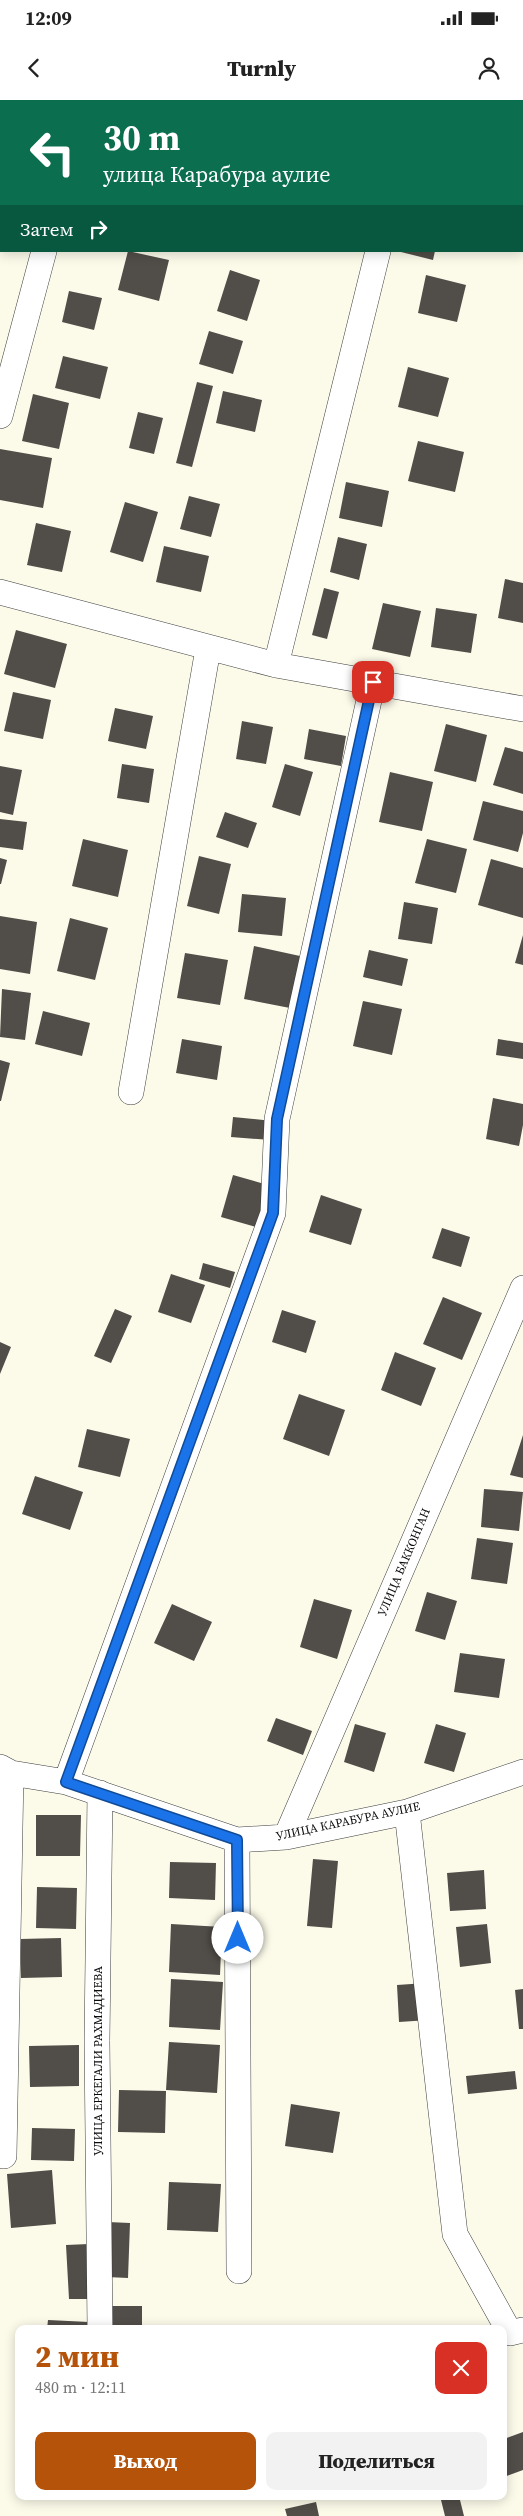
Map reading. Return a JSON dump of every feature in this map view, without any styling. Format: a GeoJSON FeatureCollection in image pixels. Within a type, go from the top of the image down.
{"type":"FeatureCollection","features":[{"type":"Feature","properties":{"kind":"street"},"geometry":{"type":"LineString","coordinates":[[0,416],[44,252]]}},
{"type":"Feature","properties":{"kind":"street"},"geometry":{"type":"LineString","coordinates":[[276,665],[378,252]]}},
{"type":"Feature","properties":{"kind":"street"},"geometry":{"type":"LineString","coordinates":[[0,592],[208,649],[276,665],[523,709]]}},
{"type":"Feature","properties":{"kind":"street"},"geometry":{"type":"LineString","coordinates":[[131,1092],[208,649]]}},
{"type":"Feature","properties":{"kind":"street"},"geometry":{"type":"LineString","coordinates":[[66,1782],[273,1213],[277,1119],[373,682]]}},
{"type":"Feature","properties":{"kind":"street","name":"УЛИЦА БАККОНГАН"},"geometry":{"type":"LineString","coordinates":[[286,1837],[523,1288]]}},
{"type":"Feature","properties":{"kind":"street"},"geometry":{"type":"LineString","coordinates":[[4,2156],[6,1770]]}},
{"type":"Feature","properties":{"kind":"street","name":"УЛИЦА КАРАБУРА АУЛИЕ"},"geometry":{"type":"LineString","coordinates":[[6,1770],[66,1782],[237,1840],[286,1837],[407,1812],[523,1772]]}},
{"type":"Feature","properties":{"kind":"street","name":"УЛИЦА ЕРКЕГАЛИ РАХМАДИЕВА"},"geometry":{"type":"LineString","coordinates":[[100,1793],[97,2041],[100,2325]]}},
{"type":"Feature","properties":{"kind":"street"},"geometry":{"type":"LineString","coordinates":[[407,1812],[455,2234],[506,2325]]}},
{"type":"Feature","properties":{"kind":"street"},"geometry":{"type":"LineString","coordinates":[[237,1840],[239,2271]]}},
{"type":"Feature","properties":{"kind":"street"},"geometry":{"type":"LineString","coordinates":[[507,2327],[510,2332],[523,2330]]}},
{"type":"Feature","properties":{"kind":"building"},"geometry":{"type":"Polygon","coordinates":[[[128,252],[169,260],[159,301],[118,290],[128,252]]]}},
{"type":"Feature","properties":{"kind":"building"},"geometry":{"type":"Polygon","coordinates":[[[401,252],[435,252],[433,260],[401,252]]]}},
{"type":"Feature","properties":{"kind":"building"},"geometry":{"type":"Polygon","coordinates":[[[230,270],[260,280],[247,321],[217,311],[230,270]]]}},
{"type":"Feature","properties":{"kind":"building"},"geometry":{"type":"Polygon","coordinates":[[[426,275],[466,285],[457,322],[418,313],[426,275]]]}},
{"type":"Feature","properties":{"kind":"building"},"geometry":{"type":"Polygon","coordinates":[[[69,291],[102,298],[94,330],[62,322],[69,291]]]}},
{"type":"Feature","properties":{"kind":"building"},"geometry":{"type":"Polygon","coordinates":[[[209,331],[243,341],[233,374],[199,364],[209,331]]]}},
{"type":"Feature","properties":{"kind":"building"},"geometry":{"type":"Polygon","coordinates":[[[63,356],[108,367],[100,399],[55,388],[63,356]]]}},
{"type":"Feature","properties":{"kind":"building"},"geometry":{"type":"Polygon","coordinates":[[[408,367],[449,378],[438,417],[398,407],[408,367]]]}},
{"type":"Feature","properties":{"kind":"building"},"geometry":{"type":"Polygon","coordinates":[[[197,382],[213,386],[192,467],[176,463],[197,382]]]}},
{"type":"Feature","properties":{"kind":"building"},"geometry":{"type":"Polygon","coordinates":[[[223,391],[262,400],[255,432],[216,423],[223,391]]]}},
{"type":"Feature","properties":{"kind":"building"},"geometry":{"type":"Polygon","coordinates":[[[33,394],[69,403],[59,449],[22,441],[33,394]]]}},
{"type":"Feature","properties":{"kind":"building"},"geometry":{"type":"Polygon","coordinates":[[[138,412],[163,418],[154,454],[129,448],[138,412]]]}},
{"type":"Feature","properties":{"kind":"building"},"geometry":{"type":"Polygon","coordinates":[[[418,441],[464,452],[455,492],[408,481],[418,441]]]}},
{"type":"Feature","properties":{"kind":"building"},"geometry":{"type":"Polygon","coordinates":[[[0,449],[52,458],[43,508],[0,500],[0,449]]]}},
{"type":"Feature","properties":{"kind":"building"},"geometry":{"type":"Polygon","coordinates":[[[346,482],[389,491],[382,527],[339,518],[346,482]]]}},
{"type":"Feature","properties":{"kind":"building"},"geometry":{"type":"Polygon","coordinates":[[[189,496],[220,504],[211,537],[180,529],[189,496]]]}},
{"type":"Feature","properties":{"kind":"building"},"geometry":{"type":"Polygon","coordinates":[[[125,502],[158,512],[143,562],[110,552],[125,502]]]}},
{"type":"Feature","properties":{"kind":"building"},"geometry":{"type":"Polygon","coordinates":[[[36,523],[71,531],[62,572],[27,565],[36,523]]]}},
{"type":"Feature","properties":{"kind":"building"},"geometry":{"type":"Polygon","coordinates":[[[338,537],[367,544],[359,580],[330,572],[338,537]]]}},
{"type":"Feature","properties":{"kind":"building"},"geometry":{"type":"Polygon","coordinates":[[[164,546],[209,556],[201,592],[156,582],[164,546]]]}},
{"type":"Feature","properties":{"kind":"building"},"geometry":{"type":"Polygon","coordinates":[[[505,579],[523,583],[523,623],[498,618],[505,579]]]}},
{"type":"Feature","properties":{"kind":"building"},"geometry":{"type":"Polygon","coordinates":[[[324,588],[339,592],[327,639],[312,635],[324,588]]]}},
{"type":"Feature","properties":{"kind":"building"},"geometry":{"type":"Polygon","coordinates":[[[383,603],[421,611],[410,657],[372,649],[383,603]]]}},
{"type":"Feature","properties":{"kind":"building"},"geometry":{"type":"Polygon","coordinates":[[[436,608],[477,614],[471,653],[431,647],[436,608]]]}},
{"type":"Feature","properties":{"kind":"building"},"geometry":{"type":"Polygon","coordinates":[[[16,630],[67,644],[55,688],[4,674],[16,630]]]}},
{"type":"Feature","properties":{"kind":"building"},"geometry":{"type":"Polygon","coordinates":[[[13,692],[51,700],[43,739],[4,731],[13,692]]]}},
{"type":"Feature","properties":{"kind":"building"},"geometry":{"type":"Polygon","coordinates":[[[115,708],[153,716],[146,749],[108,741],[115,708]]]}},
{"type":"Feature","properties":{"kind":"building"},"geometry":{"type":"Polygon","coordinates":[[[242,721],[273,727],[266,764],[236,759],[242,721]]]}},
{"type":"Feature","properties":{"kind":"building"},"geometry":{"type":"Polygon","coordinates":[[[446,724],[487,735],[476,782],[434,771],[446,724]]]}},
{"type":"Feature","properties":{"kind":"building"},"geometry":{"type":"Polygon","coordinates":[[[309,729],[346,736],[341,766],[304,759],[309,729]]]}},
{"type":"Feature","properties":{"kind":"building"},"geometry":{"type":"Polygon","coordinates":[[[505,747],[523,752],[523,794],[493,785],[505,747]]]}},
{"type":"Feature","properties":{"kind":"building"},"geometry":{"type":"Polygon","coordinates":[[[122,764],[154,769],[149,803],[117,798],[122,764]]]}},
{"type":"Feature","properties":{"kind":"building"},"geometry":{"type":"Polygon","coordinates":[[[285,764],[313,772],[300,816],[272,807],[285,764]]]}},
{"type":"Feature","properties":{"kind":"building"},"geometry":{"type":"Polygon","coordinates":[[[0,766],[22,770],[13,815],[0,812],[0,766]]]}},
{"type":"Feature","properties":{"kind":"building"},"geometry":{"type":"Polygon","coordinates":[[[390,772],[433,782],[422,831],[379,822],[390,772]]]}},
{"type":"Feature","properties":{"kind":"building"},"geometry":{"type":"Polygon","coordinates":[[[483,801],[523,811],[523,833],[518,852],[473,840],[483,801]]]}},
{"type":"Feature","properties":{"kind":"building"},"geometry":{"type":"Polygon","coordinates":[[[225,812],[257,823],[248,848],[216,837],[225,812]]]}},
{"type":"Feature","properties":{"kind":"building"},"geometry":{"type":"Polygon","coordinates":[[[0,819],[27,822],[23,850],[0,847],[0,819]]]}},
{"type":"Feature","properties":{"kind":"building"},"geometry":{"type":"Polygon","coordinates":[[[83,839],[128,850],[118,897],[72,886],[83,839]]]}},
{"type":"Feature","properties":{"kind":"building"},"geometry":{"type":"Polygon","coordinates":[[[427,839],[467,849],[456,893],[415,883],[427,839]]]}},
{"type":"Feature","properties":{"kind":"building"},"geometry":{"type":"Polygon","coordinates":[[[199,856],[231,864],[219,914],[187,906],[199,856]]]}},
{"type":"Feature","properties":{"kind":"building"},"geometry":{"type":"Polygon","coordinates":[[[0,858],[7,860],[1,884],[0,884],[0,858]]]}},
{"type":"Feature","properties":{"kind":"building"},"geometry":{"type":"Polygon","coordinates":[[[491,859],[523,868],[523,918],[478,905],[491,859]]]}},
{"type":"Feature","properties":{"kind":"building"},"geometry":{"type":"Polygon","coordinates":[[[242,894],[286,898],[282,936],[238,932],[242,894]]]}},
{"type":"Feature","properties":{"kind":"building"},"geometry":{"type":"Polygon","coordinates":[[[404,902],[438,908],[432,944],[398,939],[404,902]]]}},
{"type":"Feature","properties":{"kind":"building"},"geometry":{"type":"Polygon","coordinates":[[[0,916],[37,922],[30,974],[0,969],[0,916]]]}},
{"type":"Feature","properties":{"kind":"building"},"geometry":{"type":"Polygon","coordinates":[[[70,918],[108,928],[95,980],[57,971],[70,918]]]}},
{"type":"Feature","properties":{"kind":"building"},"geometry":{"type":"Polygon","coordinates":[[[523,935],[523,965],[515,963],[523,935]]]}},
{"type":"Feature","properties":{"kind":"building"},"geometry":{"type":"Polygon","coordinates":[[[254,946],[300,956],[290,1008],[244,999],[254,946]]]}},
{"type":"Feature","properties":{"kind":"building"},"geometry":{"type":"Polygon","coordinates":[[[369,950],[408,959],[402,986],[363,977],[369,950]]]}},
{"type":"Feature","properties":{"kind":"building"},"geometry":{"type":"Polygon","coordinates":[[[185,953],[228,960],[220,1005],[177,998],[185,953]]]}},
{"type":"Feature","properties":{"kind":"building"},"geometry":{"type":"Polygon","coordinates":[[[2,989],[31,993],[25,1040],[0,1037],[2,989]]]}},
{"type":"Feature","properties":{"kind":"building"},"geometry":{"type":"Polygon","coordinates":[[[363,1001],[402,1009],[392,1055],[353,1046],[363,1001]]]}},
{"type":"Feature","properties":{"kind":"building"},"geometry":{"type":"Polygon","coordinates":[[[43,1011],[90,1023],[82,1056],[35,1044],[43,1011]]]}},
{"type":"Feature","properties":{"kind":"building"},"geometry":{"type":"Polygon","coordinates":[[[182,1039],[222,1046],[217,1080],[176,1073],[182,1039]]]}},
{"type":"Feature","properties":{"kind":"building"},"geometry":{"type":"Polygon","coordinates":[[[498,1039],[523,1043],[523,1059],[496,1055],[498,1039]]]}},
{"type":"Feature","properties":{"kind":"building"},"geometry":{"type":"Polygon","coordinates":[[[0,1060],[10,1063],[1,1101],[0,1101],[0,1060]]]}},
{"type":"Feature","properties":{"kind":"building"},"geometry":{"type":"Polygon","coordinates":[[[493,1098],[523,1104],[523,1125],[519,1146],[486,1139],[493,1098]]]}},
{"type":"Feature","properties":{"kind":"building"},"geometry":{"type":"Polygon","coordinates":[[[233,1117],[273,1121],[271,1140],[231,1137],[233,1117]]]}},
{"type":"Feature","properties":{"kind":"building"},"geometry":{"type":"Polygon","coordinates":[[[233,1175],[268,1185],[256,1227],[221,1217],[233,1175]]]}},
{"type":"Feature","properties":{"kind":"building"},"geometry":{"type":"Polygon","coordinates":[[[321,1195],[362,1209],[351,1245],[309,1232],[321,1195]]]}},
{"type":"Feature","properties":{"kind":"building"},"geometry":{"type":"Polygon","coordinates":[[[442,1228],[470,1237],[461,1267],[432,1258],[442,1228]]]}},
{"type":"Feature","properties":{"kind":"building"},"geometry":{"type":"Polygon","coordinates":[[[203,1263],[235,1272],[230,1288],[199,1279],[203,1263]]]}},
{"type":"Feature","properties":{"kind":"building"},"geometry":{"type":"Polygon","coordinates":[[[171,1274],[205,1285],[191,1323],[158,1312],[171,1274]]]}},
{"type":"Feature","properties":{"kind":"building"},"geometry":{"type":"Polygon","coordinates":[[[443,1297],[482,1313],[462,1360],[423,1344],[443,1297]]]}},
{"type":"Feature","properties":{"kind":"building"},"geometry":{"type":"Polygon","coordinates":[[[115,1309],[132,1316],[111,1363],[94,1356],[115,1309]]]}},
{"type":"Feature","properties":{"kind":"building"},"geometry":{"type":"Polygon","coordinates":[[[282,1310],[316,1321],[306,1353],[272,1342],[282,1310]]]}},
{"type":"Feature","properties":{"kind":"building"},"geometry":{"type":"Polygon","coordinates":[[[0,1342],[11,1347],[0,1374],[0,1342]]]}},
{"type":"Feature","properties":{"kind":"building"},"geometry":{"type":"Polygon","coordinates":[[[395,1352],[436,1368],[421,1406],[381,1390],[395,1352]]]}},
{"type":"Feature","properties":{"kind":"building"},"geometry":{"type":"Polygon","coordinates":[[[299,1394],[345,1410],[329,1456],[283,1439],[299,1394]]]}},
{"type":"Feature","properties":{"kind":"building"},"geometry":{"type":"Polygon","coordinates":[[[87,1429],[130,1439],[120,1477],[78,1467],[87,1429]]]}},
{"type":"Feature","properties":{"kind":"building"},"geometry":{"type":"Polygon","coordinates":[[[523,1435],[523,1478],[510,1475],[523,1435]]]}},
{"type":"Feature","properties":{"kind":"building"},"geometry":{"type":"Polygon","coordinates":[[[35,1476],[83,1492],[70,1530],[22,1514],[35,1476]]]}},
{"type":"Feature","properties":{"kind":"building"},"geometry":{"type":"Polygon","coordinates":[[[484,1489],[523,1492],[519,1531],[481,1527],[484,1489]]]}},
{"type":"Feature","properties":{"kind":"building"},"geometry":{"type":"Polygon","coordinates":[[[477,1538],[513,1543],[507,1584],[471,1579],[477,1538]]]}},
{"type":"Feature","properties":{"kind":"building"},"geometry":{"type":"Polygon","coordinates":[[[427,1592],[457,1601],[445,1640],[415,1631],[427,1592]]]}},
{"type":"Feature","properties":{"kind":"building"},"geometry":{"type":"Polygon","coordinates":[[[314,1599],[352,1610],[337,1659],[300,1647],[314,1599]]]}},
{"type":"Feature","properties":{"kind":"building"},"geometry":{"type":"Polygon","coordinates":[[[172,1604],[212,1622],[194,1661],[154,1643],[172,1604]]]}},
{"type":"Feature","properties":{"kind":"building"},"geometry":{"type":"Polygon","coordinates":[[[460,1653],[505,1659],[499,1698],[454,1692],[460,1653]]]}},
{"type":"Feature","properties":{"kind":"building"},"geometry":{"type":"Polygon","coordinates":[[[276,1718],[312,1731],[303,1755],[267,1741],[276,1718]]]}},
{"type":"Feature","properties":{"kind":"building"},"geometry":{"type":"Polygon","coordinates":[[[355,1724],[386,1733],[374,1772],[344,1762],[355,1724]]]}},
{"type":"Feature","properties":{"kind":"building"},"geometry":{"type":"Polygon","coordinates":[[[436,1724],[466,1733],[454,1772],[424,1763],[436,1724]]]}},
{"type":"Feature","properties":{"kind":"building"},"geometry":{"type":"Polygon","coordinates":[[[36,1815],[81,1815],[80,1856],[36,1856],[36,1815]]]}},
{"type":"Feature","properties":{"kind":"building"},"geometry":{"type":"Polygon","coordinates":[[[313,1859],[338,1861],[332,1928],[307,1926],[313,1859]]]}},
{"type":"Feature","properties":{"kind":"building"},"geometry":{"type":"Polygon","coordinates":[[[170,1862],[216,1863],[215,1900],[169,1898],[170,1862]]]}},
{"type":"Feature","properties":{"kind":"building"},"geometry":{"type":"Polygon","coordinates":[[[484,1870],[486,1909],[450,1911],[447,1873],[484,1870]]]}},
{"type":"Feature","properties":{"kind":"building"},"geometry":{"type":"Polygon","coordinates":[[[37,1887],[77,1888],[76,1929],[36,1928],[37,1887]]]}},
{"type":"Feature","properties":{"kind":"building"},"geometry":{"type":"Polygon","coordinates":[[[171,1924],[222,1927],[220,1975],[169,1972],[171,1924]]]}},
{"type":"Feature","properties":{"kind":"building"},"geometry":{"type":"Polygon","coordinates":[[[487,1924],[491,1963],[460,1967],[456,1927],[487,1924]]]}},
{"type":"Feature","properties":{"kind":"building"},"geometry":{"type":"Polygon","coordinates":[[[61,1938],[62,1977],[21,1978],[20,1939],[61,1938]]]}},
{"type":"Feature","properties":{"kind":"building"},"geometry":{"type":"Polygon","coordinates":[[[171,1979],[223,1982],[220,2030],[169,2027],[171,1979]]]}},
{"type":"Feature","properties":{"kind":"building"},"geometry":{"type":"Polygon","coordinates":[[[426,1983],[429,2020],[399,2022],[397,1985],[426,1983]]]}},
{"type":"Feature","properties":{"kind":"building"},"geometry":{"type":"Polygon","coordinates":[[[523,1989],[523,2029],[519,2029],[515,1990],[523,1989]]]}},
{"type":"Feature","properties":{"kind":"building"},"geometry":{"type":"Polygon","coordinates":[[[169,2042],[220,2045],[217,2093],[166,2090],[169,2042]]]}},
{"type":"Feature","properties":{"kind":"building"},"geometry":{"type":"Polygon","coordinates":[[[79,2045],[79,2086],[30,2087],[29,2046],[79,2045]]]}},
{"type":"Feature","properties":{"kind":"building"},"geometry":{"type":"Polygon","coordinates":[[[515,2071],[517,2089],[468,2094],[466,2076],[515,2071]]]}},
{"type":"Feature","properties":{"kind":"building"},"geometry":{"type":"Polygon","coordinates":[[[119,2090],[166,2091],[165,2133],[118,2132],[119,2090]]]}},
{"type":"Feature","properties":{"kind":"building"},"geometry":{"type":"Polygon","coordinates":[[[291,2104],[340,2112],[333,2153],[285,2146],[291,2104]]]}},
{"type":"Feature","properties":{"kind":"building"},"geometry":{"type":"Polygon","coordinates":[[[32,2128],[75,2129],[74,2161],[31,2160],[32,2128]]]}},
{"type":"Feature","properties":{"kind":"building"},"geometry":{"type":"Polygon","coordinates":[[[52,2170],[56,2224],[11,2228],[7,2174],[52,2170]]]}},
{"type":"Feature","properties":{"kind":"building"},"geometry":{"type":"Polygon","coordinates":[[[169,2182],[221,2184],[218,2232],[167,2230],[169,2182]]]}},
{"type":"Feature","properties":{"kind":"building"},"geometry":{"type":"Polygon","coordinates":[[[108,2222],[130,2223],[128,2278],[107,2277],[108,2222]]]}},
{"type":"Feature","properties":{"kind":"building"},"geometry":{"type":"Polygon","coordinates":[[[89,2244],[92,2299],[69,2299],[66,2245],[89,2244]]]}},
{"type":"Feature","properties":{"kind":"building"},"geometry":{"type":"Polygon","coordinates":[[[110,2306],[142,2306],[142,2325],[110,2325],[110,2306]]]}},
{"type":"Feature","properties":{"kind":"building"},"geometry":{"type":"Polygon","coordinates":[[[48,2320],[89,2322],[89,2325],[47,2325],[48,2320]]]}},
{"type":"Feature","properties":{"kind":"building"},"geometry":{"type":"Polygon","coordinates":[[[523,2432],[523,2470],[507,2476],[507,2438],[523,2432]]]}},
{"type":"Feature","properties":{"kind":"building"},"geometry":{"type":"Polygon","coordinates":[[[441,2500],[460,2500],[464,2516],[445,2516],[441,2500]]]}},
{"type":"Feature","properties":{"kind":"building"},"geometry":{"type":"Polygon","coordinates":[[[316,2502],[319,2516],[287,2516],[285,2509],[316,2502]]]}},
{"type":"Feature","properties":{"kind":"route"},"geometry":{"type":"LineString","coordinates":[[238,1938],[237,1840],[66,1782],[273,1213],[277,1119],[373,682]]}}]}
